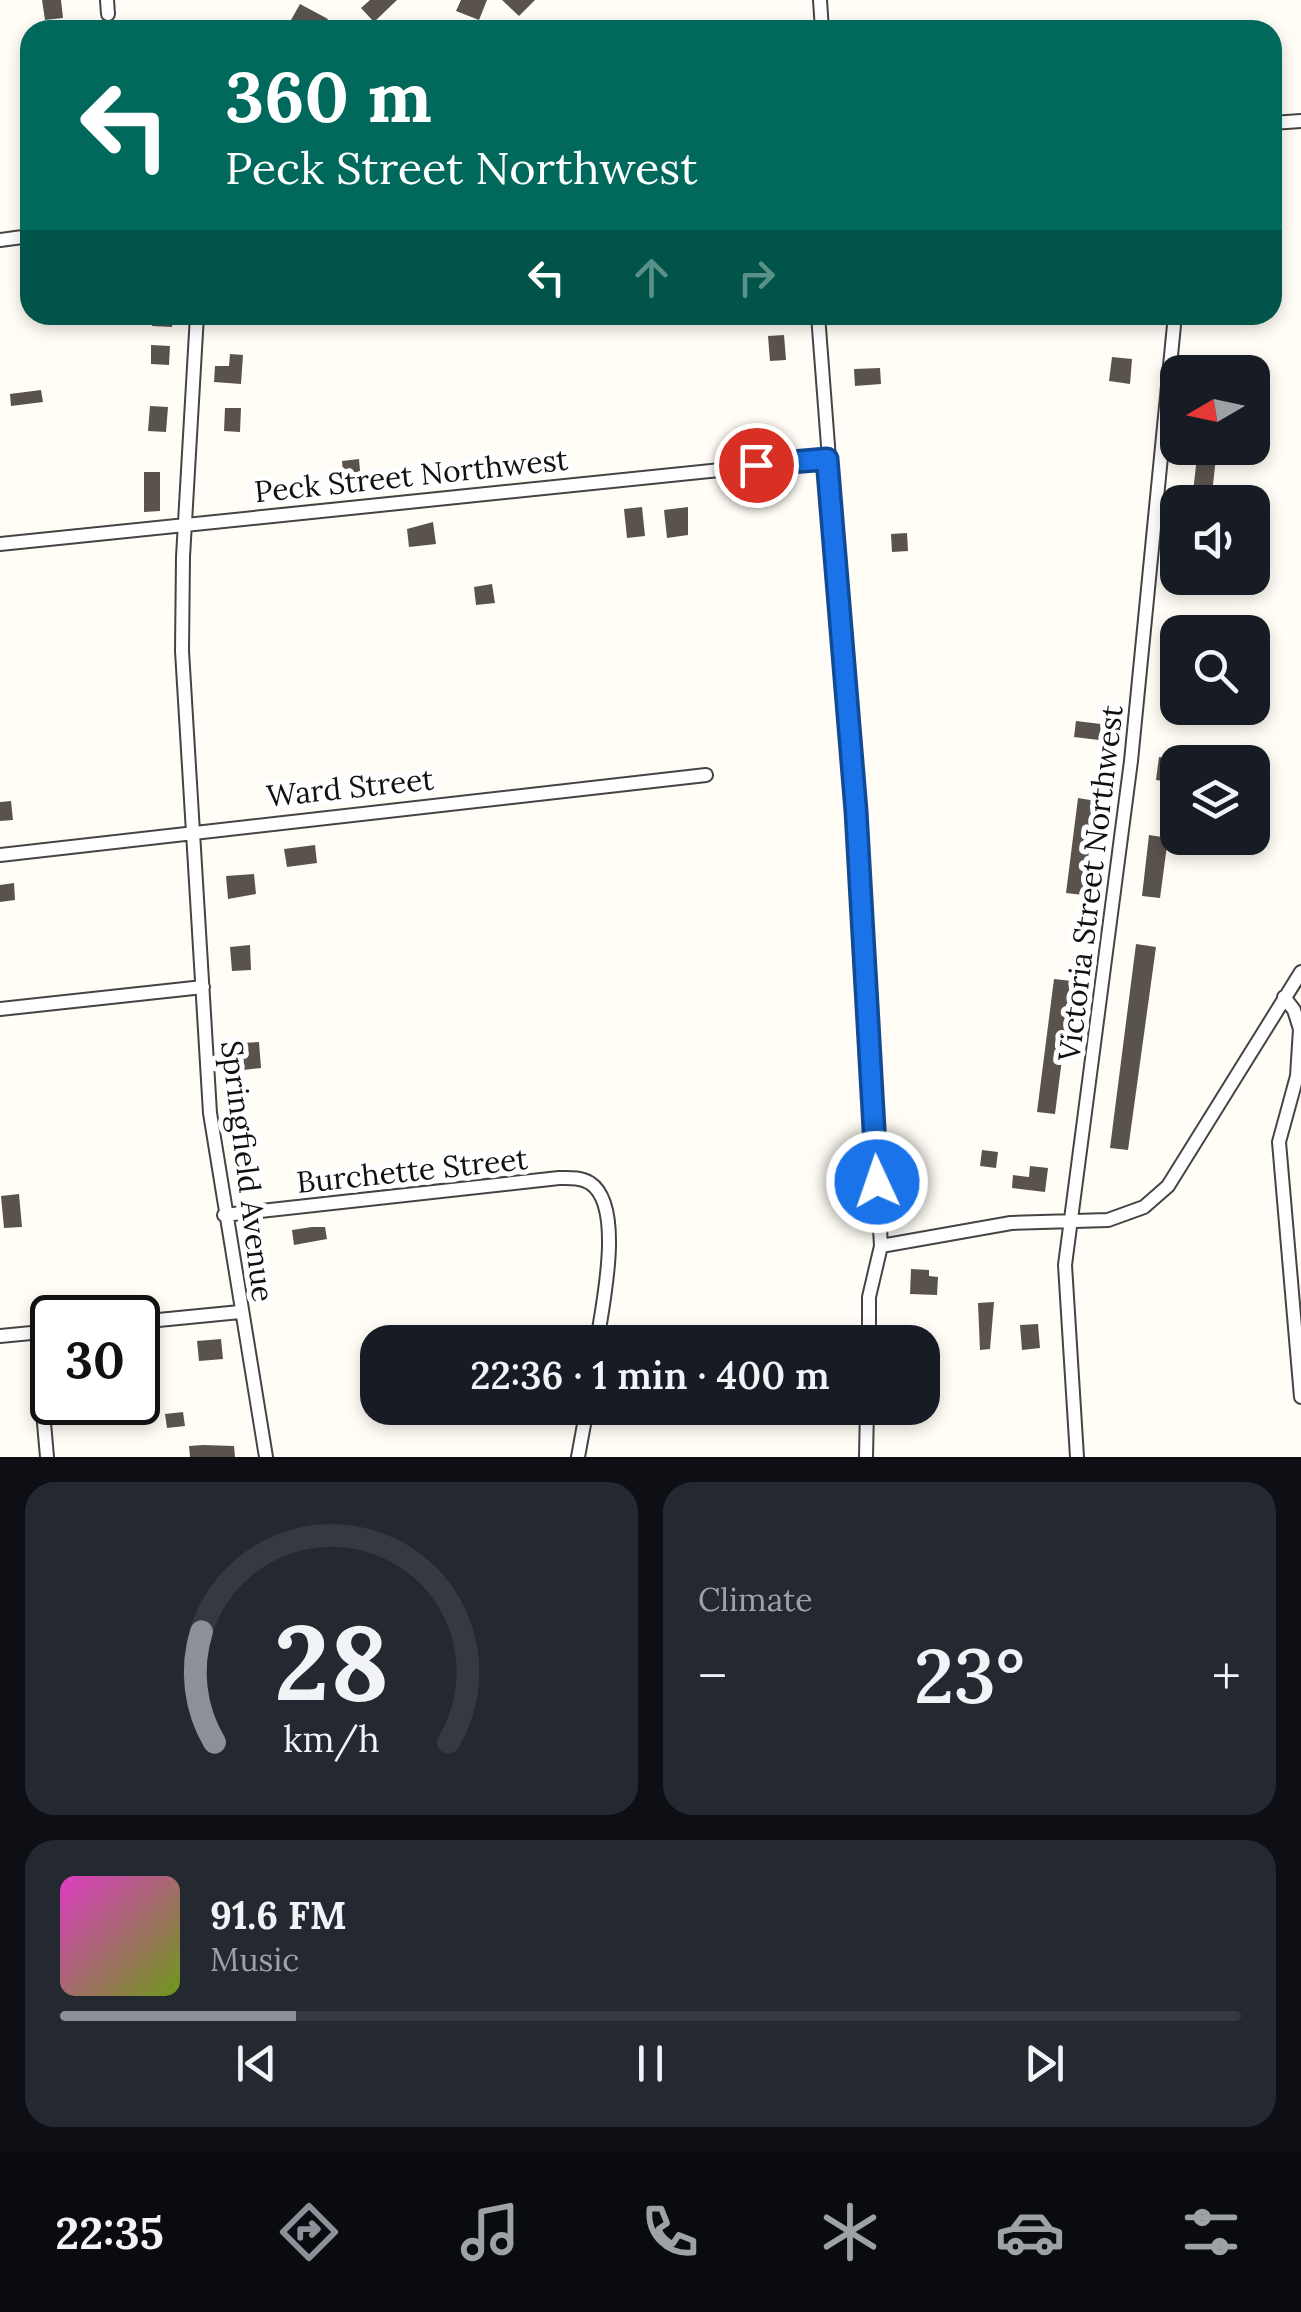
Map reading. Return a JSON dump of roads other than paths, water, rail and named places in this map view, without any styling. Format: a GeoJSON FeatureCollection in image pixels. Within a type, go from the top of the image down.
{"type":"FeatureCollection","features":[{"type":"Feature","properties":{"kind":"street","name":"Springfield Avenue"},"geometry":{"type":"LineString","coordinates":[[196,325],[182,651],[210,1112],[266,1457]]}},
{"type":"Feature","properties":{"kind":"street"},"geometry":{"type":"LineString","coordinates":[[819,325],[856,811],[881,1246],[869,1297],[869,1325]]}},
{"type":"Feature","properties":{"kind":"street","name":"Victoria Street Northwest"},"geometry":{"type":"LineString","coordinates":[[1076,1457],[1065,1300],[1070,1220],[1131,761],[1174,325]]}},
{"type":"Feature","properties":{"kind":"street","name":"Peck Street Northwest"},"geometry":{"type":"LineString","coordinates":[[0,544],[827,459]]}},
{"type":"Feature","properties":{"kind":"street","name":"Ward Street"},"geometry":{"type":"LineString","coordinates":[[0,854],[706,775]]}},
{"type":"Feature","properties":{"kind":"street"},"geometry":{"type":"LineString","coordinates":[[881,1246],[1011,1223],[1108,1220],[1157,1198],[1301,972]]}},
{"type":"Feature","properties":{"kind":"street"},"geometry":{"type":"LineString","coordinates":[[0,1009],[203,987]]}},
{"type":"Feature","properties":{"kind":"street"},"geometry":{"type":"LineString","coordinates":[[1284,997],[1294,1010],[1300,1030],[1297,1076],[1279,1142],[1301,1397]]}},
{"type":"Feature","properties":{"kind":"street","name":"Burchette Street"},"geometry":{"type":"LineString","coordinates":[[224,1215],[559,1178],[584,1180],[600,1195],[609,1246],[599,1325]]}},
{"type":"Feature","properties":{"kind":"street"},"geometry":{"type":"LineString","coordinates":[[160,1320],[240,1312]]}},
{"type":"Feature","properties":{"kind":"street"},"geometry":{"type":"LineString","coordinates":[[4,1336],[30,1333]]}},
{"type":"Feature","properties":{"kind":"street"},"geometry":{"type":"LineString","coordinates":[[44,1425],[47,1457]]}},
{"type":"Feature","properties":{"kind":"street"},"geometry":{"type":"LineString","coordinates":[[578,1457],[584,1425]]}},
{"type":"Feature","properties":{"kind":"street"},"geometry":{"type":"LineString","coordinates":[[866,1457],[867,1425]]}}]}
